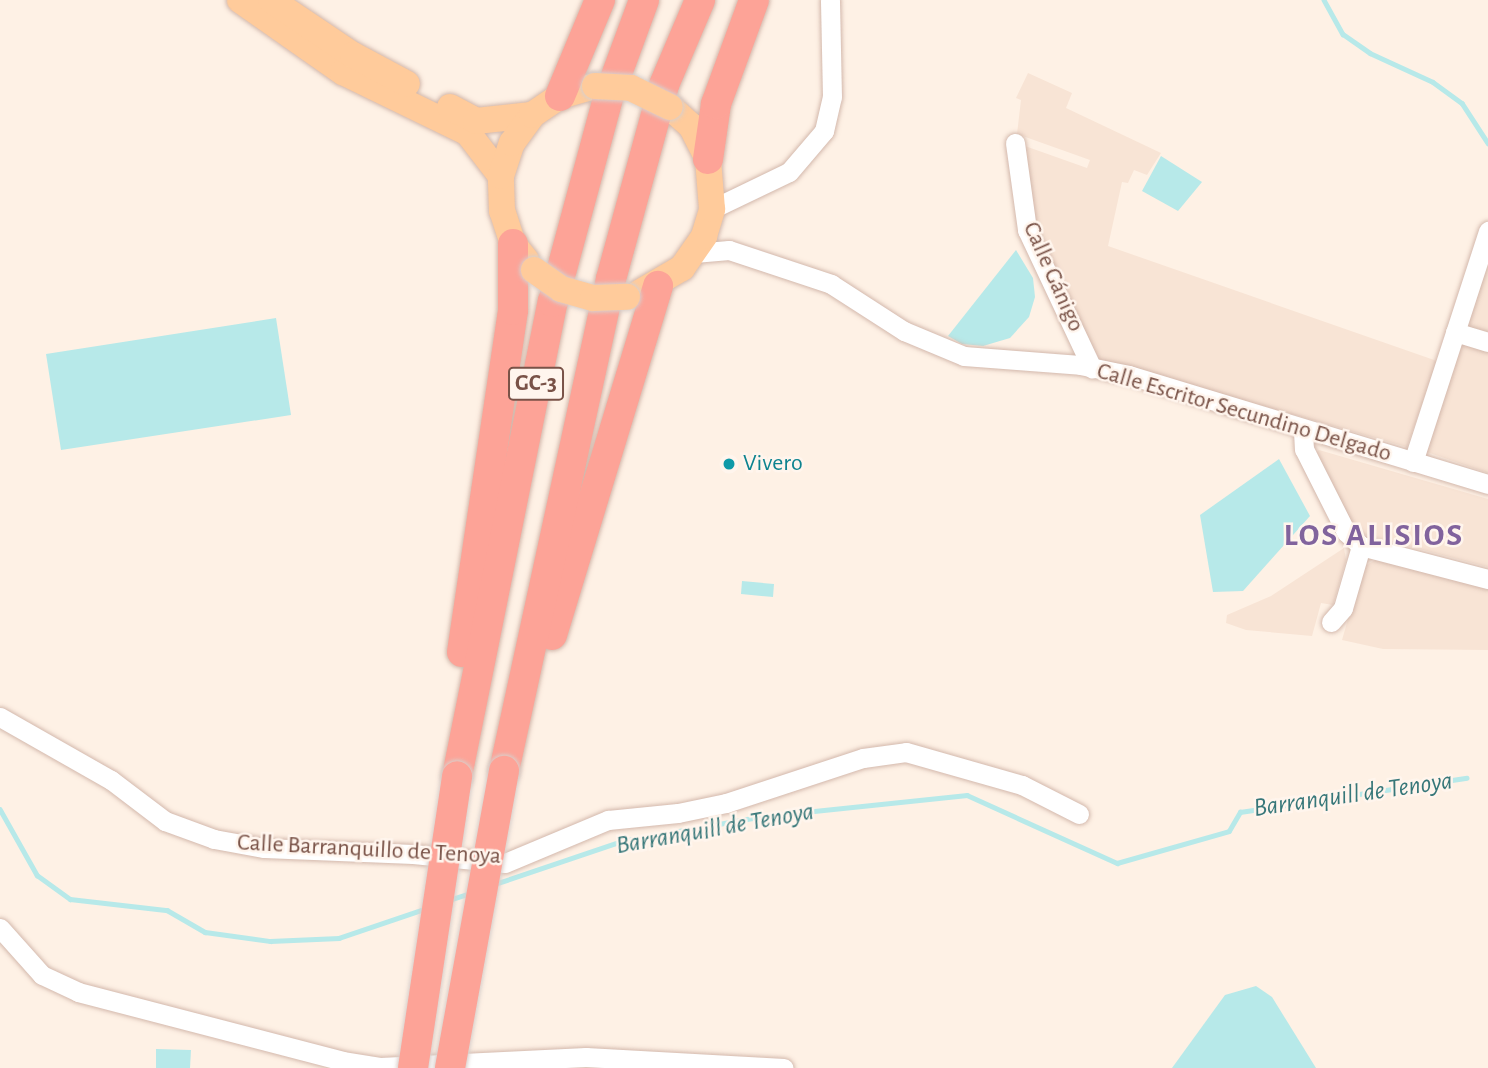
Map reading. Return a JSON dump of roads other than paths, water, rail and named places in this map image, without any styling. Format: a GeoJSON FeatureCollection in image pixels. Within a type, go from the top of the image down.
{"type":"FeatureCollection","features":[{"type":"Feature","properties":{"kind":"highway"},"geometry":{"type":"LineString","coordinates":[[560,96],[600,0]]}},
{"type":"Feature","properties":{"kind":"highway","name":"GC-3"},"geometry":{"type":"LineString","coordinates":[[413,1068],[450,777],[553,302],[608,98],[644,0]]}},
{"type":"Feature","properties":{"kind":"highway","name":"GC-3"},"geometry":{"type":"LineString","coordinates":[[450,1068],[611,279],[664,85],[700,0]]}},
{"type":"Feature","properties":{"kind":"highway"},"geometry":{"type":"LineString","coordinates":[[708,159],[716,104],[754,0]]}},
{"type":"Feature","properties":{"kind":"highway"},"geometry":{"type":"LineString","coordinates":[[406,1068],[404,1051],[450,777],[510,336],[513,244]]}},
{"type":"Feature","properties":{"kind":"highway"},"geometry":{"type":"LineString","coordinates":[[510,772],[658,286]]}},
{"type":"Feature","properties":{"kind":"main road"},"geometry":{"type":"LineString","coordinates":[[240,0],[343,72],[468,133],[501,176]]}},
{"type":"Feature","properties":{"kind":"main road"},"geometry":{"type":"LineString","coordinates":[[271,0],[353,55],[476,121],[532,115]]}},
{"type":"Feature","properties":{"kind":"main road"},"geometry":{"type":"LineString","coordinates":[[595,86],[631,88],[670,107],[691,126],[708,159],[711,207],[694,253],[658,286],[626,297],[593,298],[561,289],[534,270],[513,244],[502,211],[501,176],[512,143],[532,115],[560,96],[595,86]]}},
{"type":"Feature","properties":{"kind":"street"},"geometry":{"type":"LineString","coordinates":[[729,250],[711,207],[789,172],[824,131],[832,97],[830,0]]}},
{"type":"Feature","properties":{"kind":"street","name":"Calle Gánigo"},"geometry":{"type":"LineString","coordinates":[[1014,143],[1027,230],[1092,368]]}},
{"type":"Feature","properties":{"kind":"street"},"geometry":{"type":"LineString","coordinates":[[1413,462],[1488,230]]}},
{"type":"Feature","properties":{"kind":"street","name":"Calle Escritor Secundino Delgado"},"geometry":{"type":"LineString","coordinates":[[694,253],[729,250],[831,284],[938,348],[992,361],[1092,368],[1488,484]]}},
{"type":"Feature","properties":{"kind":"street"},"geometry":{"type":"LineString","coordinates":[[1455,332],[1488,342]]}},
{"type":"Feature","properties":{"kind":"street"},"geometry":{"type":"LineString","coordinates":[[1303,431],[1304,449],[1346,532],[1361,545],[1488,579]]}},
{"type":"Feature","properties":{"kind":"street"},"geometry":{"type":"LineString","coordinates":[[1331,622],[1343,608],[1361,545]]}},
{"type":"Feature","properties":{"kind":"street","name":"Calle Barranquillo de Tenoya"},"geometry":{"type":"LineString","coordinates":[[0,718],[111,780],[165,821],[214,839],[264,848],[413,853],[505,863],[608,820],[714,806],[787,786],[863,758],[906,752],[1021,785],[1079,814]]}},
{"type":"Feature","properties":{"kind":"street"},"geometry":{"type":"LineString","coordinates":[[0,928],[42,975],[78,992],[342,1061],[380,1067],[586,1057],[608,1064],[784,1068]]}},
{"type":"Feature","properties":{"kind":"water"},"geometry":{"type":"Polygon","coordinates":[[[1161,156],[1202,182],[1178,211],[1142,191],[1161,156]]]}},
{"type":"Feature","properties":{"kind":"water"},"geometry":{"type":"Polygon","coordinates":[[[1016,250],[1033,278],[1035,297],[1029,317],[1010,338],[983,346],[962,344],[948,336],[1016,250]]]}},
{"type":"Feature","properties":{"kind":"water"},"geometry":{"type":"Polygon","coordinates":[[[276,318],[291,415],[61,450],[46,354],[276,318]]]}},
{"type":"Feature","properties":{"kind":"water"},"geometry":{"type":"Polygon","coordinates":[[[1279,459],[1310,516],[1243,591],[1213,592],[1200,515],[1279,459]]]}},
{"type":"Feature","properties":{"kind":"water"},"geometry":{"type":"Polygon","coordinates":[[[742,581],[774,584],[773,597],[741,594],[742,581]]]}},
{"type":"Feature","properties":{"kind":"water"},"geometry":{"type":"Polygon","coordinates":[[[1256,986],[1272,997],[1316,1068],[1172,1068],[1225,995],[1256,986]]]}},
{"type":"Feature","properties":{"kind":"water"},"geometry":{"type":"Polygon","coordinates":[[[156,1049],[191,1050],[190,1068],[156,1068],[156,1049]]]}},
{"type":"Feature","properties":{"kind":"waterway"},"geometry":{"type":"LineString","coordinates":[[1324,0],[1343,34],[1370,53],[1433,82],[1462,103],[1488,143]]}},
{"type":"Feature","properties":{"kind":"waterway","name":"Barranquill de Tenoya"},"geometry":{"type":"LineString","coordinates":[[495,884],[622,841],[758,817],[967,795],[1117,863],[1229,831],[1240,812],[1466,778]]}},
{"type":"Feature","properties":{"kind":"waterway","name":"Barranquill de Tenoya"},"geometry":{"type":"LineString","coordinates":[[0,809],[37,875],[70,899],[167,910],[205,932],[270,941],[339,938],[427,908]]}},
{"type":"Feature","properties":{"kind":"waterway","name":"Barranquill de Tenoya"},"geometry":{"type":"LineString","coordinates":[[449,900],[470,893]]}},
{"type":"Feature","properties":{"kind":"place","name":"Vivero"},"geometry":{"type":"Point","coordinates":[729,464]}},
{"type":"Feature","properties":{"kind":"district","name":"LOS ALISIOS"},"geometry":{"type":"Point","coordinates":[1374,535]}}]}
